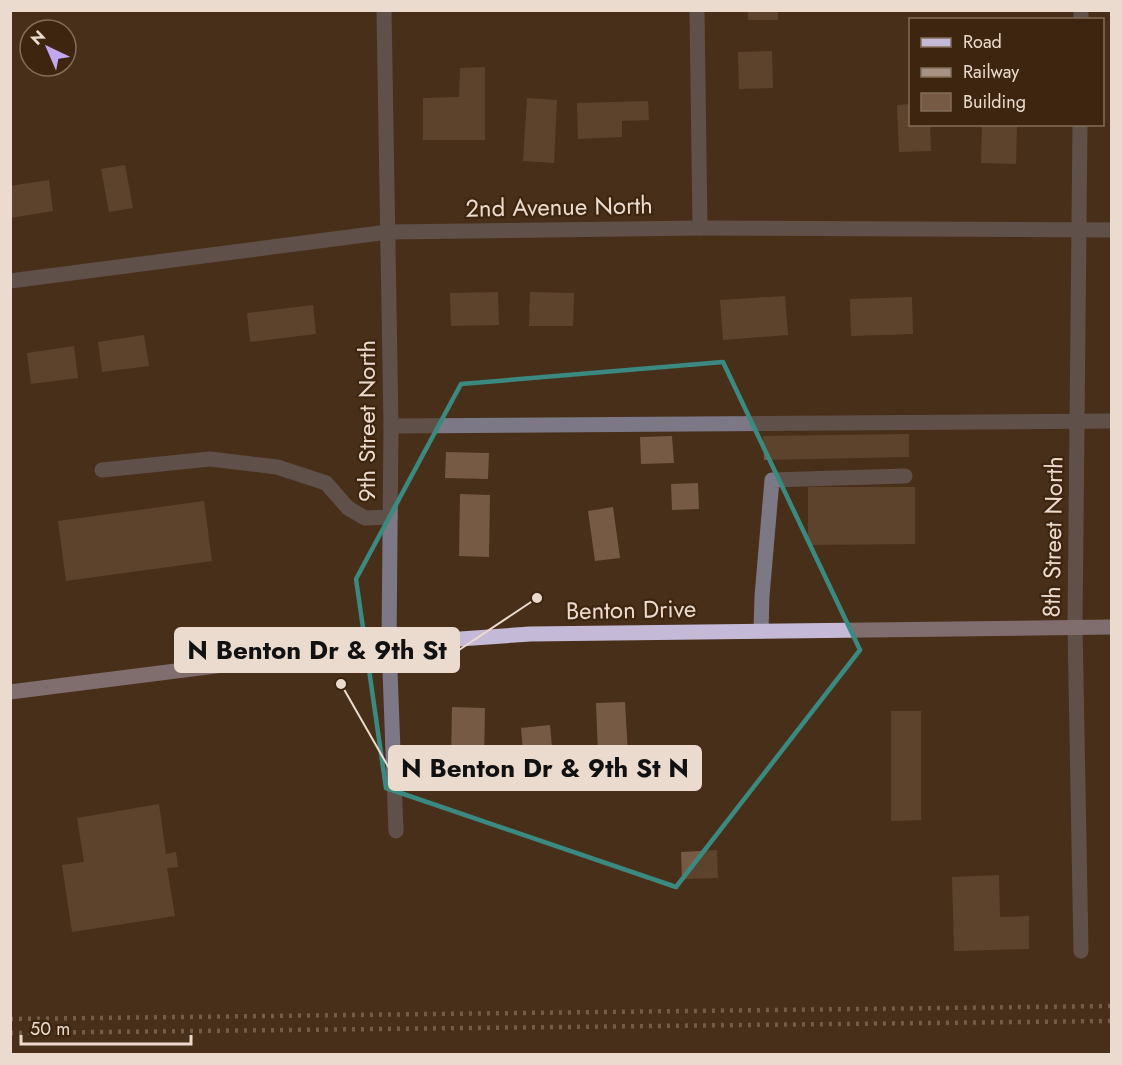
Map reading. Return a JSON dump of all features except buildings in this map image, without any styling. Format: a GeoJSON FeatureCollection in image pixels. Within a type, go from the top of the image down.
{"type":"FeatureCollection","features":[{"type":"Feature","properties":{"kind":"main road","name":"Benton Drive"},"geometry":{"type":"LineString","coordinates":[[10,692],[389,644],[530,634],[1112,627]]}},
{"type":"Feature","properties":{"kind":"street","name":"9th Street North"},"geometry":{"type":"LineString","coordinates":[[384,10],[391,426],[389,644],[396,831]]}},
{"type":"Feature","properties":{"kind":"street"},"geometry":{"type":"LineString","coordinates":[[697,10],[700,228]]}},
{"type":"Feature","properties":{"kind":"street","name":"8th Street North"},"geometry":{"type":"LineString","coordinates":[[1080,126],[1075,626],[1081,951]]}},
{"type":"Feature","properties":{"kind":"street","name":"2nd Avenue North"},"geometry":{"type":"LineString","coordinates":[[10,281],[388,232],[700,228],[1112,230]]}},
{"type":"Feature","properties":{"kind":"street"},"geometry":{"type":"LineString","coordinates":[[391,426],[1112,422]]}},
{"type":"Feature","properties":{"kind":"street"},"geometry":{"type":"LineString","coordinates":[[102,470],[210,459],[277,466],[326,483],[348,508],[365,518],[390,517]]}},
{"type":"Feature","properties":{"kind":"street"},"geometry":{"type":"LineString","coordinates":[[761,632],[772,480],[905,476]]}},
{"type":"Feature","properties":{"kind":"highlighted area"},"geometry":{"type":"Polygon","coordinates":[[[723,362],[860,650],[676,887],[386,788],[356,579],[461,384],[723,362]]]}},
{"type":"Feature","properties":{"kind":"railway"},"geometry":{"type":"LineString","coordinates":[[10,1019],[1112,1006]]}},
{"type":"Feature","properties":{"kind":"railway"},"geometry":{"type":"LineString","coordinates":[[10,1033],[1112,1021]]}},
{"type":"Feature","properties":{"kind":"place","name":"N Benton Dr & 9th St"},"geometry":{"type":"Point","coordinates":[537,598]}},
{"type":"Feature","properties":{"kind":"place","name":"N Benton Dr & 9th St N"},"geometry":{"type":"Point","coordinates":[341,684]}}]}
